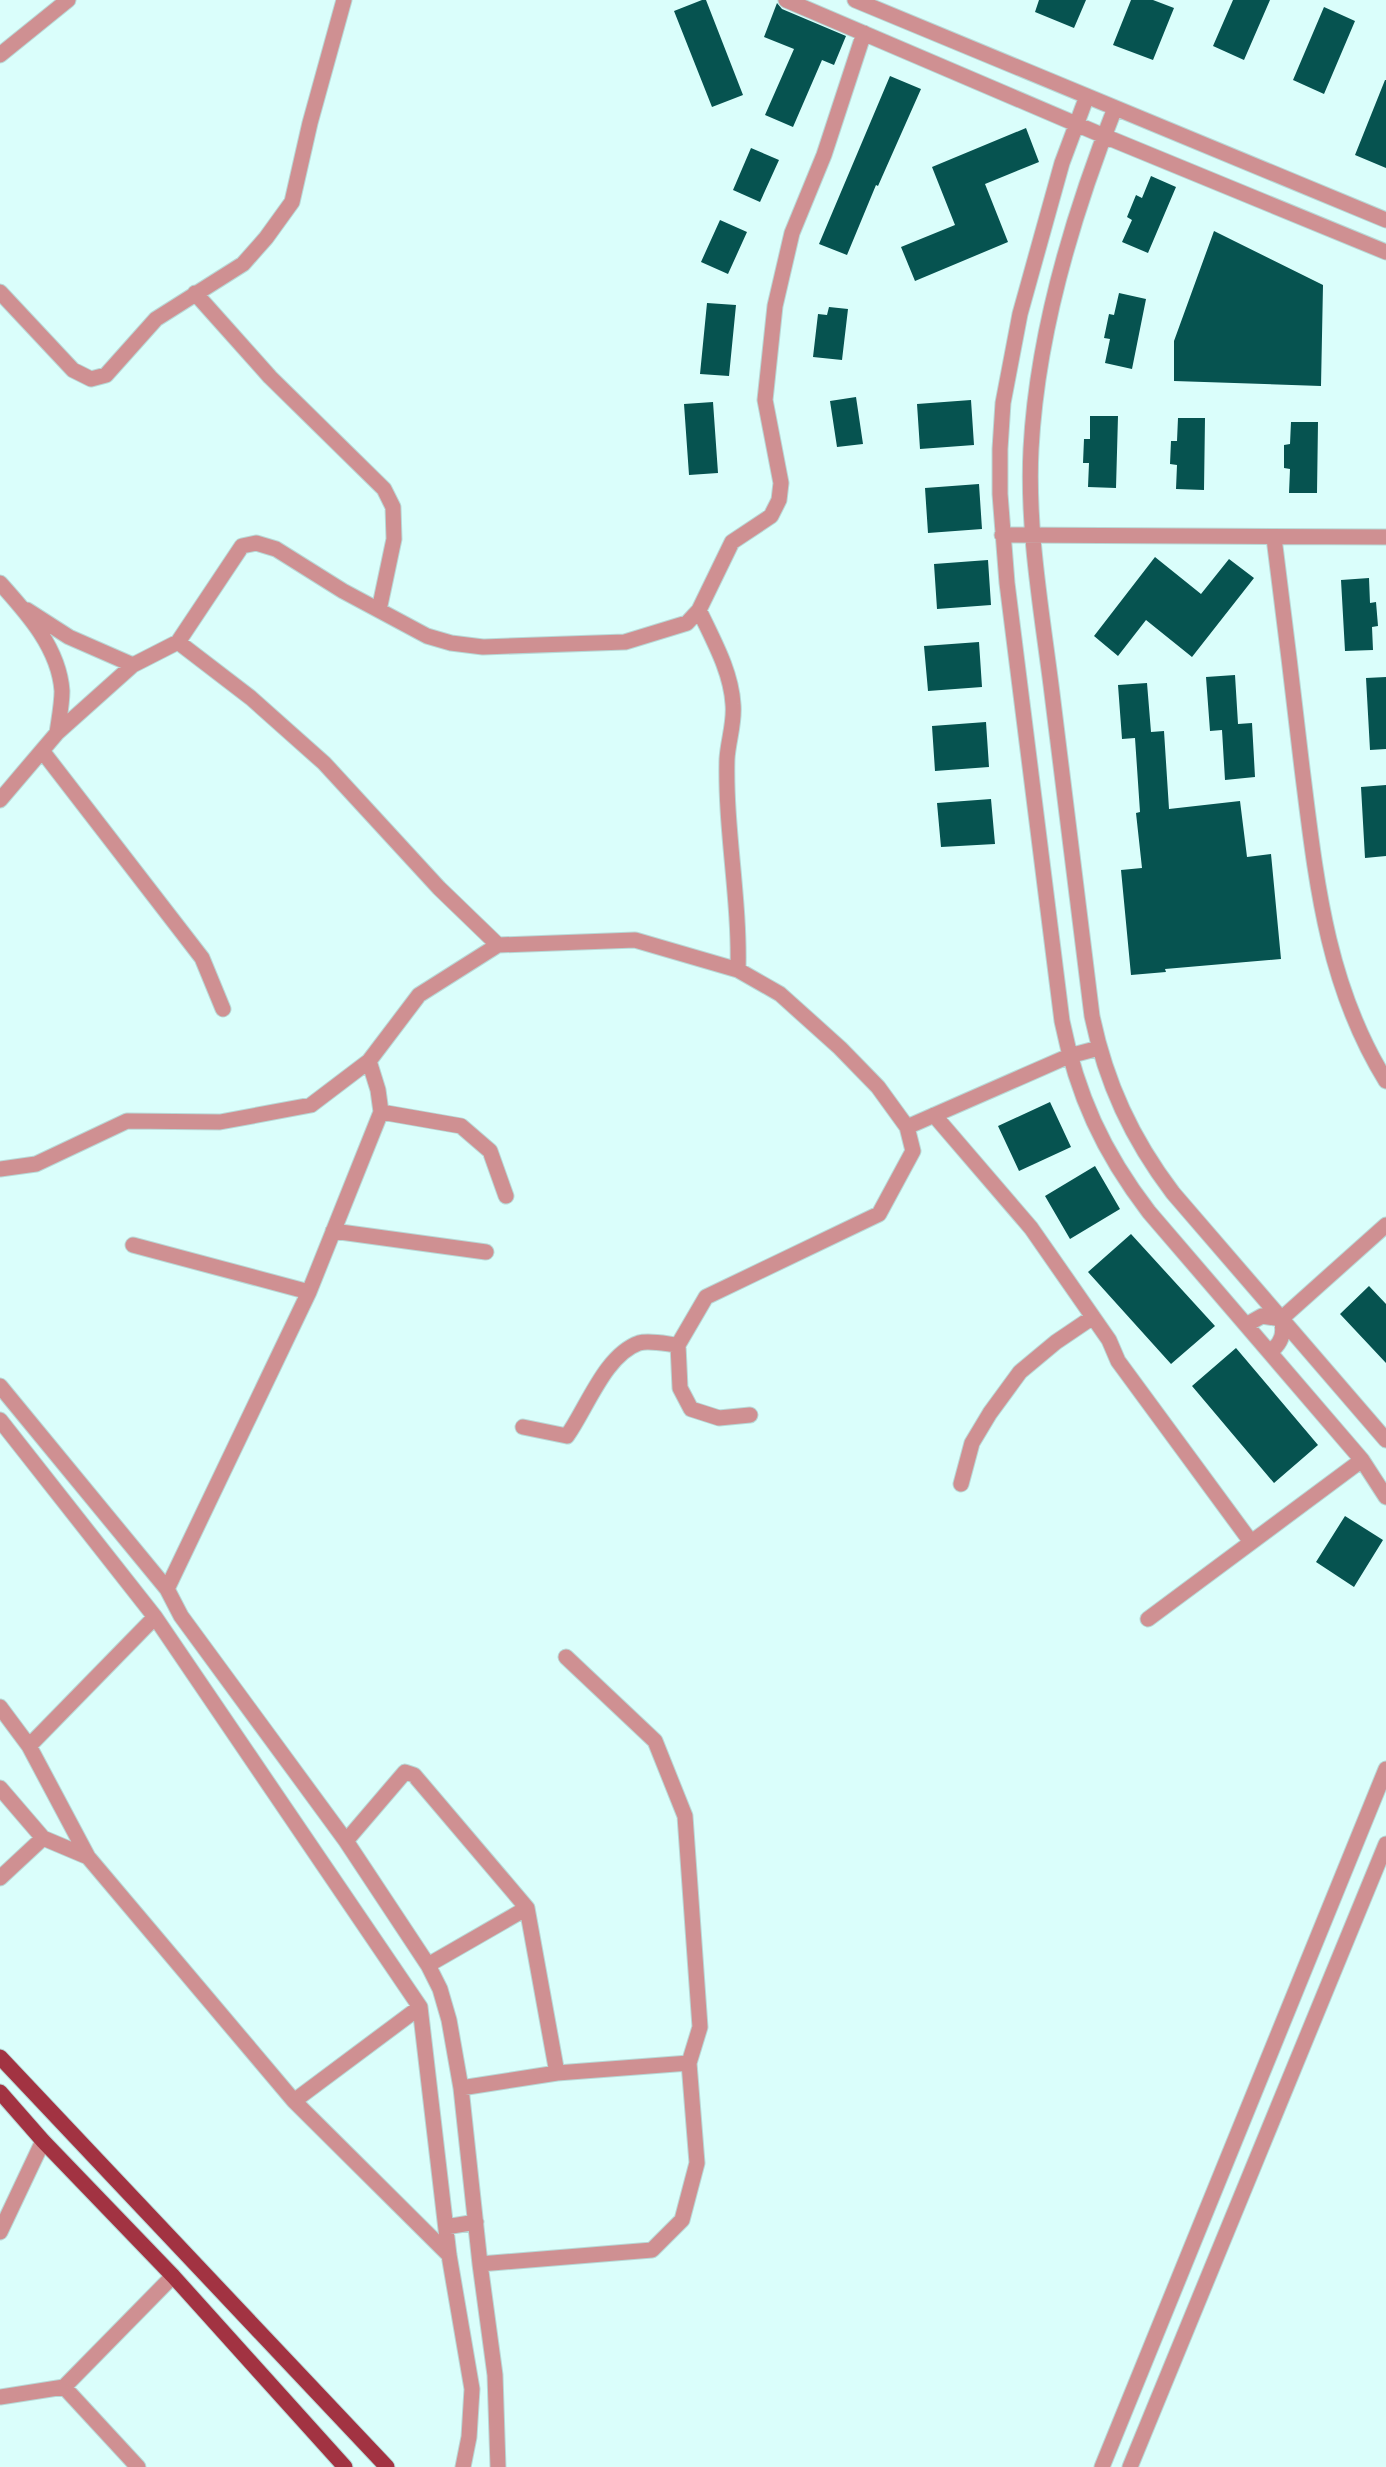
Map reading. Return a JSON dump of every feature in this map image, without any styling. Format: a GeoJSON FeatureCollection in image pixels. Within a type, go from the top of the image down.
{"type":"FeatureCollection","features":[{"type":"Feature","properties":{"kind":"main road"},"geometry":{"type":"LineString","coordinates":[[0,2057],[387,2467]]}},
{"type":"Feature","properties":{"kind":"main road"},"geometry":{"type":"LineString","coordinates":[[0,2092],[43,2141],[173,2276],[345,2467]]}},
{"type":"Feature","properties":{"kind":"street"},"geometry":{"type":"LineString","coordinates":[[0,55],[68,0]]}},
{"type":"Feature","properties":{"kind":"street"},"geometry":{"type":"LineString","coordinates":[[0,292],[73,370],[91,379],[106,375],[156,319],[243,264],[266,238],[292,202],[310,123],[344,0]]}},
{"type":"Feature","properties":{"kind":"street"},"geometry":{"type":"LineString","coordinates":[[786,0],[1104,136],[1386,252]]}},
{"type":"Feature","properties":{"kind":"street"},"geometry":{"type":"LineString","coordinates":[[855,0],[1386,220]]}},
{"type":"Feature","properties":{"kind":"street"},"geometry":{"type":"LineString","coordinates":[[0,800],[57,733],[134,665],[178,642],[242,546],[256,543],[276,549],[427,636],[451,643],[483,647],[625,642],[687,623],[699,610],[732,542],[771,516],[779,500],[781,483],[765,400],[775,306],[792,233],[824,155],[864,33]]}},
{"type":"Feature","properties":{"kind":"street"},"geometry":{"type":"LineString","coordinates":[[1087,96],[1045,217],[1010,358],[1000,449],[1002,535],[1060,1010],[1069,1056],[1093,1123],[1128,1185],[1362,1460],[1386,1497]]}},
{"type":"Feature","properties":{"kind":"street"},"geometry":{"type":"LineString","coordinates":[[1115,108],[1104,136],[1063,268],[1041,363],[1031,450],[1032,534],[1092,1016],[1099,1048],[1121,1110],[1153,1167],[1386,1440]]}},
{"type":"Feature","properties":{"kind":"street"},"geometry":{"type":"LineString","coordinates":[[195,294],[270,377],[384,489],[393,507],[394,540],[379,610]]}},
{"type":"Feature","properties":{"kind":"street"},"geometry":{"type":"LineString","coordinates":[[1002,535],[1386,537]]}},
{"type":"Feature","properties":{"kind":"street"},"geometry":{"type":"LineString","coordinates":[[1274,538],[1323,922],[1341,990],[1369,1054],[1386,1082]]}},
{"type":"Feature","properties":{"kind":"street"},"geometry":{"type":"LineString","coordinates":[[0,583],[20,606],[54,654],[62,691],[57,733]]}},
{"type":"Feature","properties":{"kind":"street"},"geometry":{"type":"LineString","coordinates":[[20,606],[69,637],[134,665]]}},
{"type":"Feature","properties":{"kind":"street"},"geometry":{"type":"LineString","coordinates":[[699,610],[722,657],[734,705],[727,759],[732,861],[739,933],[738,970]]}},
{"type":"Feature","properties":{"kind":"street"},"geometry":{"type":"LineString","coordinates":[[178,642],[251,698],[324,763],[439,888],[498,945]]}},
{"type":"Feature","properties":{"kind":"street"},"geometry":{"type":"LineString","coordinates":[[43,752],[202,958],[223,1009]]}},
{"type":"Feature","properties":{"kind":"street"},"geometry":{"type":"LineString","coordinates":[[0,1169],[36,1164],[127,1121],[220,1122],[311,1105],[369,1061],[419,995],[498,945],[635,940],[738,970],[780,994],[840,1048],[878,1087],[907,1127],[913,1152],[879,1214],[706,1297],[678,1345],[680,1388],[691,1409],[718,1418],[750,1414]]}},
{"type":"Feature","properties":{"kind":"street"},"geometry":{"type":"LineString","coordinates":[[907,1127],[1069,1056],[1099,1048]]}},
{"type":"Feature","properties":{"kind":"street"},"geometry":{"type":"LineString","coordinates":[[167,1589],[309,1292],[381,1112],[378,1090],[369,1061]]}},
{"type":"Feature","properties":{"kind":"street"},"geometry":{"type":"LineString","coordinates":[[381,1112],[461,1126],[490,1151],[506,1196]]}},
{"type":"Feature","properties":{"kind":"street"},"geometry":{"type":"LineString","coordinates":[[934,1115],[1031,1228],[1094,1317],[1109,1340],[1118,1361],[1251,1542]]}},
{"type":"Feature","properties":{"kind":"street"},"geometry":{"type":"LineString","coordinates":[[1281,1319],[1386,1225]]}},
{"type":"Feature","properties":{"kind":"street"},"geometry":{"type":"LineString","coordinates":[[333,1231],[486,1252]]}},
{"type":"Feature","properties":{"kind":"street"},"geometry":{"type":"LineString","coordinates":[[133,1245],[309,1292]]}},
{"type":"Feature","properties":{"kind":"street"},"geometry":{"type":"LineString","coordinates":[[1246,1325],[1262,1316],[1281,1319]]}},
{"type":"Feature","properties":{"kind":"street"},"geometry":{"type":"LineString","coordinates":[[961,1484],[972,1443],[1020,1372],[1056,1342],[1094,1317]]}},
{"type":"Feature","properties":{"kind":"street"},"geometry":{"type":"LineString","coordinates":[[1270,1352],[1278,1346],[1282,1338],[1281,1319]]}},
{"type":"Feature","properties":{"kind":"street"},"geometry":{"type":"LineString","coordinates":[[523,1427],[567,1436],[581,1417],[601,1376],[622,1355],[640,1343],[678,1345]]}},
{"type":"Feature","properties":{"kind":"street"},"geometry":{"type":"LineString","coordinates":[[0,1386],[167,1589],[181,1616],[346,1841],[428,1965],[444,2000],[461,2088],[480,2264],[495,2375],[498,2467]]}},
{"type":"Feature","properties":{"kind":"street"},"geometry":{"type":"LineString","coordinates":[[0,1420],[155,1617],[420,2007],[449,2255],[472,2389],[469,2437],[463,2467]]}},
{"type":"Feature","properties":{"kind":"street"},"geometry":{"type":"LineString","coordinates":[[1148,1619],[1362,1460]]}},
{"type":"Feature","properties":{"kind":"street"},"geometry":{"type":"LineString","coordinates":[[29,1746],[155,1617]]}},
{"type":"Feature","properties":{"kind":"street"},"geometry":{"type":"LineString","coordinates":[[480,2264],[652,2250],[682,2220],[697,2163],[689,2063],[700,2027],[685,1816],[655,1741],[566,1657]]}},
{"type":"Feature","properties":{"kind":"street"},"geometry":{"type":"LineString","coordinates":[[0,1707],[29,1746],[88,1857],[294,2101],[449,2255]]}},
{"type":"Feature","properties":{"kind":"street"},"geometry":{"type":"LineString","coordinates":[[1102,2467],[1386,1770]]}},
{"type":"Feature","properties":{"kind":"street"},"geometry":{"type":"LineString","coordinates":[[346,1841],[405,1772],[414,1775],[526,1908],[557,2073]]}},
{"type":"Feature","properties":{"kind":"street"},"geometry":{"type":"LineString","coordinates":[[0,1788],[42,1838],[88,1857]]}},
{"type":"Feature","properties":{"kind":"street"},"geometry":{"type":"LineString","coordinates":[[0,1878],[42,1838]]}},
{"type":"Feature","properties":{"kind":"street"},"geometry":{"type":"LineString","coordinates":[[1130,2467],[1386,1844]]}},
{"type":"Feature","properties":{"kind":"street"},"geometry":{"type":"LineString","coordinates":[[428,1965],[526,1908]]}},
{"type":"Feature","properties":{"kind":"street"},"geometry":{"type":"LineString","coordinates":[[294,2101],[420,2007]]}},
{"type":"Feature","properties":{"kind":"street"},"geometry":{"type":"LineString","coordinates":[[461,2088],[557,2073],[689,2063]]}},
{"type":"Feature","properties":{"kind":"street"},"geometry":{"type":"LineString","coordinates":[[0,2232],[43,2141]]}},
{"type":"Feature","properties":{"kind":"street"},"geometry":{"type":"LineString","coordinates":[[1229,2153],[1256,2164]]}},
{"type":"Feature","properties":{"kind":"street"},"geometry":{"type":"LineString","coordinates":[[446,2227],[476,2222]]}},
{"type":"Feature","properties":{"kind":"street"},"geometry":{"type":"LineString","coordinates":[[0,2397],[64,2387],[173,2276]]}},
{"type":"Feature","properties":{"kind":"street"},"geometry":{"type":"LineString","coordinates":[[64,2387],[138,2467]]}},
{"type":"Feature","properties":{"kind":"building"},"geometry":{"type":"Polygon","coordinates":[[[706,0],[743,95],[712,107],[674,11],[706,0]]]}},
{"type":"Feature","properties":{"kind":"building"},"geometry":{"type":"Polygon","coordinates":[[[1039,0],[1086,0],[1074,28],[1035,12],[1039,0]]]}},
{"type":"Feature","properties":{"kind":"building"},"geometry":{"type":"Polygon","coordinates":[[[1131,0],[1153,0],[1174,8],[1153,60],[1113,45],[1131,0]]]}},
{"type":"Feature","properties":{"kind":"building"},"geometry":{"type":"Polygon","coordinates":[[[1233,0],[1270,0],[1244,60],[1213,46],[1233,0]]]}},
{"type":"Feature","properties":{"kind":"building"},"geometry":{"type":"Polygon","coordinates":[[[777,3],[782,9],[846,36],[834,65],[822,60],[793,127],[765,115],[794,49],[764,37],[777,3]]]}},
{"type":"Feature","properties":{"kind":"building"},"geometry":{"type":"Polygon","coordinates":[[[1324,7],[1355,21],[1324,94],[1293,80],[1324,7]]]}},
{"type":"Feature","properties":{"kind":"building"},"geometry":{"type":"Polygon","coordinates":[[[890,76],[921,89],[878,186],[876,185],[847,255],[819,244],[890,76]]]}},
{"type":"Feature","properties":{"kind":"building"},"geometry":{"type":"Polygon","coordinates":[[[1386,80],[1386,168],[1355,155],[1386,80]]]}},
{"type":"Feature","properties":{"kind":"building"},"geometry":{"type":"Polygon","coordinates":[[[1026,128],[1039,162],[985,184],[1008,242],[915,281],[901,247],[955,225],[932,167],[1026,128]]]}},
{"type":"Feature","properties":{"kind":"building"},"geometry":{"type":"Polygon","coordinates":[[[751,148],[779,160],[760,202],[733,190],[751,148]]]}},
{"type":"Feature","properties":{"kind":"building"},"geometry":{"type":"Polygon","coordinates":[[[1151,176],[1176,187],[1148,253],[1122,242],[1132,220],[1127,217],[1136,195],[1142,198],[1151,176]]]}},
{"type":"Feature","properties":{"kind":"building"},"geometry":{"type":"Polygon","coordinates":[[[720,220],[747,232],[728,274],[701,262],[720,220]]]}},
{"type":"Feature","properties":{"kind":"building"},"geometry":{"type":"Polygon","coordinates":[[[1214,231],[1323,285],[1321,386],[1174,381],[1174,341],[1214,231]]]}},
{"type":"Feature","properties":{"kind":"building"},"geometry":{"type":"Polygon","coordinates":[[[1119,293],[1146,299],[1132,369],[1105,363],[1110,339],[1104,338],[1109,314],[1114,315],[1119,293]]]}},
{"type":"Feature","properties":{"kind":"building"},"geometry":{"type":"Polygon","coordinates":[[[707,303],[736,305],[729,376],[700,374],[707,303]]]}},
{"type":"Feature","properties":{"kind":"building"},"geometry":{"type":"Polygon","coordinates":[[[829,307],[848,309],[842,360],[813,357],[818,314],[827,315],[829,307]]]}},
{"type":"Feature","properties":{"kind":"building"},"geometry":{"type":"Polygon","coordinates":[[[856,397],[863,444],[837,447],[830,401],[856,397]]]}},
{"type":"Feature","properties":{"kind":"building"},"geometry":{"type":"Polygon","coordinates":[[[971,400],[974,445],[920,449],[917,404],[971,400]]]}},
{"type":"Feature","properties":{"kind":"building"},"geometry":{"type":"Polygon","coordinates":[[[713,402],[718,473],[689,475],[684,404],[713,402]]]}},
{"type":"Feature","properties":{"kind":"building"},"geometry":{"type":"Polygon","coordinates":[[[1090,416],[1118,416],[1116,488],[1088,487],[1089,463],[1083,463],[1084,439],[1090,439],[1090,416]]]}},
{"type":"Feature","properties":{"kind":"building"},"geometry":{"type":"Polygon","coordinates":[[[1178,418],[1205,418],[1204,490],[1176,489],[1177,465],[1170,464],[1171,441],[1177,441],[1178,418]]]}},
{"type":"Feature","properties":{"kind":"building"},"geometry":{"type":"Polygon","coordinates":[[[1291,422],[1318,422],[1317,493],[1289,493],[1290,469],[1284,468],[1284,445],[1290,444],[1291,422]]]}},
{"type":"Feature","properties":{"kind":"building"},"geometry":{"type":"Polygon","coordinates":[[[979,484],[982,529],[928,533],[925,488],[979,484]]]}},
{"type":"Feature","properties":{"kind":"building"},"geometry":{"type":"Polygon","coordinates":[[[1155,557],[1201,594],[1229,559],[1254,578],[1192,657],[1146,620],[1118,656],[1094,636],[1155,557]]]}},
{"type":"Feature","properties":{"kind":"building"},"geometry":{"type":"Polygon","coordinates":[[[988,560],[991,605],[937,609],[934,564],[988,560]]]}},
{"type":"Feature","properties":{"kind":"building"},"geometry":{"type":"Polygon","coordinates":[[[1369,578],[1370,603],[1376,602],[1378,626],[1372,627],[1373,650],[1345,651],[1341,580],[1369,578]]]}},
{"type":"Feature","properties":{"kind":"building"},"geometry":{"type":"Polygon","coordinates":[[[979,642],[982,687],[928,691],[924,646],[979,642]]]}},
{"type":"Feature","properties":{"kind":"building"},"geometry":{"type":"Polygon","coordinates":[[[1235,675],[1238,724],[1252,723],[1255,777],[1225,780],[1222,730],[1210,731],[1206,677],[1235,675]]]}},
{"type":"Feature","properties":{"kind":"building"},"geometry":{"type":"Polygon","coordinates":[[[1386,677],[1386,749],[1370,750],[1366,678],[1386,677]]]}},
{"type":"Feature","properties":{"kind":"building"},"geometry":{"type":"Polygon","coordinates":[[[1147,683],[1151,732],[1164,731],[1169,809],[1240,801],[1247,857],[1271,854],[1281,959],[1165,969],[1166,972],[1131,975],[1121,870],[1142,868],[1136,813],[1140,812],[1135,738],[1122,739],[1118,685],[1147,683]]]}},
{"type":"Feature","properties":{"kind":"building"},"geometry":{"type":"Polygon","coordinates":[[[986,722],[989,767],[935,771],[932,726],[986,722]]]}},
{"type":"Feature","properties":{"kind":"building"},"geometry":{"type":"Polygon","coordinates":[[[1386,785],[1386,856],[1365,858],[1361,787],[1386,785]]]}},
{"type":"Feature","properties":{"kind":"building"},"geometry":{"type":"Polygon","coordinates":[[[991,799],[995,844],[941,847],[937,803],[991,799]]]}},
{"type":"Feature","properties":{"kind":"building"},"geometry":{"type":"Polygon","coordinates":[[[1050,1102],[1071,1147],[1019,1171],[998,1126],[1050,1102]]]}},
{"type":"Feature","properties":{"kind":"building"},"geometry":{"type":"Polygon","coordinates":[[[1095,1166],[1120,1209],[1070,1239],[1045,1196],[1095,1166]]]}},
{"type":"Feature","properties":{"kind":"building"},"geometry":{"type":"Polygon","coordinates":[[[1131,1234],[1215,1326],[1171,1364],[1088,1272],[1131,1234]]]}},
{"type":"Feature","properties":{"kind":"building"},"geometry":{"type":"Polygon","coordinates":[[[1369,1286],[1386,1304],[1386,1363],[1340,1314],[1369,1286]]]}},
{"type":"Feature","properties":{"kind":"building"},"geometry":{"type":"Polygon","coordinates":[[[1236,1348],[1318,1445],[1274,1483],[1192,1386],[1236,1348]]]}},
{"type":"Feature","properties":{"kind":"building"},"geometry":{"type":"Polygon","coordinates":[[[1345,1516],[1383,1540],[1354,1587],[1316,1562],[1345,1516]]]}}]}
